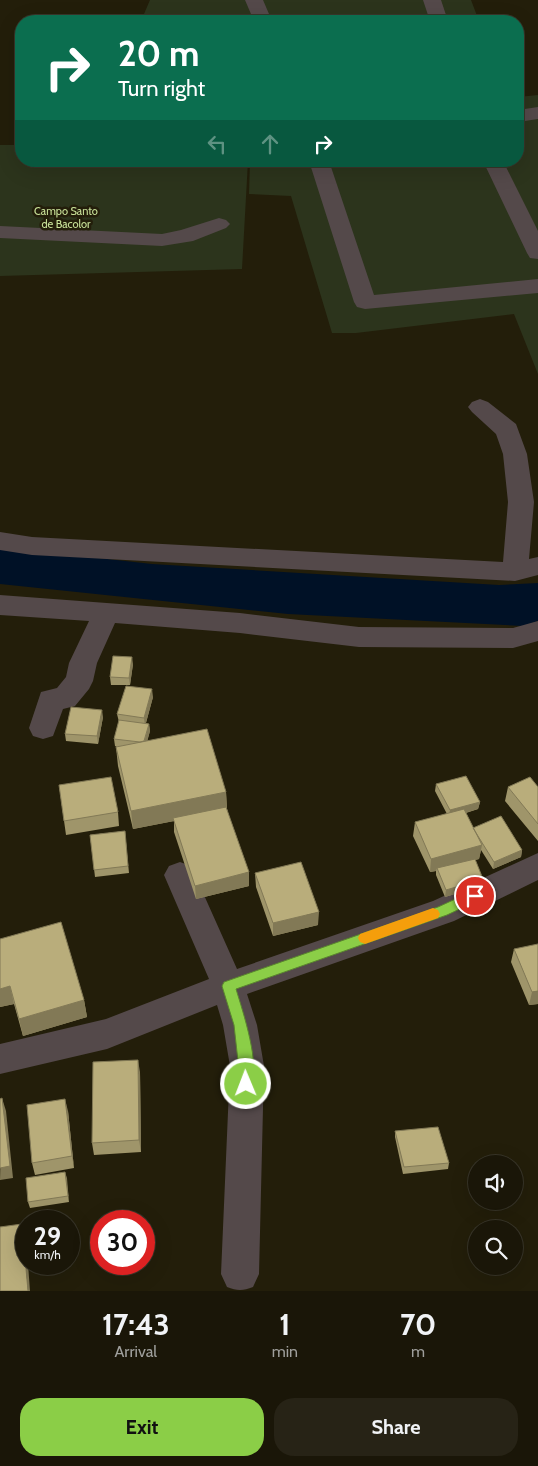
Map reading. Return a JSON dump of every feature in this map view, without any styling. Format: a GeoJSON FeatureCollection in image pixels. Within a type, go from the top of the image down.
{"type":"FeatureCollection","features":[{"type":"Feature","properties":{"kind":"street"},"geometry":{"type":"LineString","coordinates":[[254,0],[260,15]]}},
{"type":"Feature","properties":{"kind":"street"},"geometry":{"type":"LineString","coordinates":[[432,0],[437,15]]}},
{"type":"Feature","properties":{"kind":"street"},"geometry":{"type":"LineString","coordinates":[[524,115],[538,113]]}},
{"type":"Feature","properties":{"kind":"street"},"geometry":{"type":"LineString","coordinates":[[321,167],[365,302],[538,286]]}},
{"type":"Feature","properties":{"kind":"street"},"geometry":{"type":"LineString","coordinates":[[496,167],[538,253]]}},
{"type":"Feature","properties":{"kind":"street"},"geometry":{"type":"LineString","coordinates":[[0,232],[162,240],[185,236],[219,224]]}},
{"type":"Feature","properties":{"kind":"street"},"geometry":{"type":"LineString","coordinates":[[0,541],[32,546],[526,569],[515,454],[507,430],[480,407]]}},
{"type":"Feature","properties":{"kind":"street"},"geometry":{"type":"LineString","coordinates":[[0,605],[240,623],[359,637],[513,638],[538,631]]}},
{"type":"Feature","properties":{"kind":"street"},"geometry":{"type":"LineString","coordinates":[[43,728],[51,700],[65,698],[79,681],[83,663],[106,613]]}},
{"type":"Feature","properties":{"kind":"street"},"geometry":{"type":"LineString","coordinates":[[0,1059],[107,1034],[228,986],[443,911],[538,866]]}},
{"type":"Feature","properties":{"kind":"street"},"geometry":{"type":"LineString","coordinates":[[180,875],[228,986],[240,1025],[247,1066],[240,1274]]}},
{"type":"Feature","properties":{"kind":"green space"},"geometry":{"type":"Polygon","coordinates":[[[150,0],[471,0],[477,15],[144,15],[150,0]]]}},
{"type":"Feature","properties":{"kind":"green space"},"geometry":{"type":"Polygon","coordinates":[[[538,95],[538,374],[514,314],[356,333],[332,333],[291,196],[249,194],[250,167],[524,167],[524,96],[538,95]]]}},
{"type":"Feature","properties":{"kind":"green space","name":"Campo Santo de Bacolor"},"geometry":{"type":"Polygon","coordinates":[[[0,145],[15,145],[15,167],[248,167],[242,269],[0,276],[0,145]]]}},
{"type":"Feature","properties":{"kind":"water"},"geometry":{"type":"Polygon","coordinates":[[[0,547],[152,564],[499,585],[538,583],[538,621],[523,626],[288,614],[0,584],[0,547]]]}},
{"type":"Feature","properties":{"kind":"building"},"geometry":{"type":"Polygon","coordinates":[[[113,656],[132,657],[129,678],[110,677],[113,656]]]}},
{"type":"Feature","properties":{"kind":"building"},"geometry":{"type":"Polygon","coordinates":[[[126,686],[152,689],[144,718],[117,714],[126,686]]]}},
{"type":"Feature","properties":{"kind":"building"},"geometry":{"type":"Polygon","coordinates":[[[71,707],[102,710],[97,736],[65,734],[71,707]]]}},
{"type":"Feature","properties":{"kind":"building"},"geometry":{"type":"Polygon","coordinates":[[[119,720],[149,724],[144,741],[114,739],[119,720]]]}},
{"type":"Feature","properties":{"kind":"building"},"geometry":{"type":"Polygon","coordinates":[[[207,729],[226,792],[131,811],[116,747],[207,729]]]}},
{"type":"Feature","properties":{"kind":"building"},"geometry":{"type":"Polygon","coordinates":[[[466,776],[480,802],[450,810],[436,784],[466,776]]]}},
{"type":"Feature","properties":{"kind":"building"},"geometry":{"type":"Polygon","coordinates":[[[111,777],[118,812],[64,821],[59,785],[111,777]]]}},
{"type":"Feature","properties":{"kind":"building"},"geometry":{"type":"Polygon","coordinates":[[[530,777],[538,787],[538,824],[508,787],[530,777]]]}},
{"type":"Feature","properties":{"kind":"building"},"geometry":{"type":"Polygon","coordinates":[[[226,807],[249,872],[195,886],[173,818],[226,807]]]}},
{"type":"Feature","properties":{"kind":"building"},"geometry":{"type":"Polygon","coordinates":[[[464,809],[482,845],[431,859],[415,822],[464,809]]]}},
{"type":"Feature","properties":{"kind":"building"},"geometry":{"type":"Polygon","coordinates":[[[501,816],[522,850],[494,862],[473,828],[501,816]]]}},
{"type":"Feature","properties":{"kind":"building"},"geometry":{"type":"Polygon","coordinates":[[[125,831],[128,866],[94,870],[90,835],[125,831]]]}},
{"type":"Feature","properties":{"kind":"building"},"geometry":{"type":"Polygon","coordinates":[[[475,859],[483,879],[446,890],[437,868],[475,859]]]}},
{"type":"Feature","properties":{"kind":"building"},"geometry":{"type":"Polygon","coordinates":[[[301,862],[319,912],[273,923],[255,873],[301,862]]]}},
{"type":"Feature","properties":{"kind":"building"},"geometry":{"type":"Polygon","coordinates":[[[61,922],[84,1000],[19,1019],[10,986],[0,989],[0,939],[61,922]]]}},
{"type":"Feature","properties":{"kind":"building"},"geometry":{"type":"Polygon","coordinates":[[[538,944],[538,991],[532,992],[514,949],[538,944]]]}},
{"type":"Feature","properties":{"kind":"building"},"geometry":{"type":"Polygon","coordinates":[[[138,1060],[139,1140],[92,1143],[93,1062],[138,1060]]]}},
{"type":"Feature","properties":{"kind":"building"},"geometry":{"type":"Polygon","coordinates":[[[2,1098],[10,1166],[0,1168],[0,1099],[2,1098]]]}},
{"type":"Feature","properties":{"kind":"building"},"geometry":{"type":"Polygon","coordinates":[[[65,1099],[72,1156],[32,1163],[27,1105],[65,1099]]]}},
{"type":"Feature","properties":{"kind":"building"},"geometry":{"type":"Polygon","coordinates":[[[438,1127],[449,1163],[404,1167],[395,1131],[438,1127]]]}},
{"type":"Feature","properties":{"kind":"building"},"geometry":{"type":"Polygon","coordinates":[[[65,1172],[68,1196],[28,1202],[26,1178],[65,1172]]]}},
{"type":"Feature","properties":{"kind":"building"},"geometry":{"type":"Polygon","coordinates":[[[15,1225],[15,1275],[27,1275],[28,1291],[0,1291],[0,1227],[15,1225]]]}},
{"type":"Feature","properties":{"kind":"slow traffic"},"geometry":{"type":"LineString","coordinates":[[365,938],[433,914]]}},
{"type":"Feature","properties":{"kind":"route"},"geometry":{"type":"LineString","coordinates":[[246,1084],[247,1066],[243,1039],[228,986],[443,911],[475,896]]}}]}
